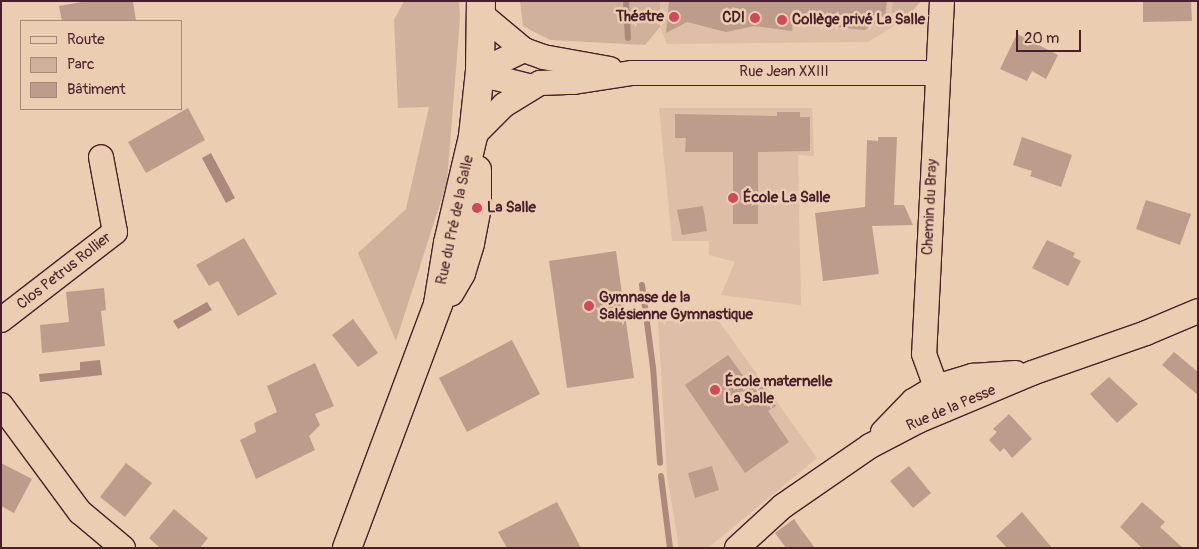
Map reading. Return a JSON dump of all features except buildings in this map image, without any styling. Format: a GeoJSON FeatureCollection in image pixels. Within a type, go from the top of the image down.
{"type":"FeatureCollection","features":[{"type":"Feature","properties":{"kind":"main road","name":"Rue du Pré de la Salle"},"geometry":{"type":"LineString","coordinates":[[347,548],[391,437],[438,304],[448,243],[473,136],[480,71],[482,8]]}},
{"type":"Feature","properties":{"kind":"main road","name":"Rue du Pré de la Salle"},"geometry":{"type":"LineString","coordinates":[[366,548],[383,492],[391,437]]}},
{"type":"Feature","properties":{"kind":"street","name":"Chemin du Bray"},"geometry":{"type":"LineString","coordinates":[[942,1],[936,73],[924,354],[944,409]]}},
{"type":"Feature","properties":{"kind":"street","name":"Rue Jean XXIII"},"geometry":{"type":"LineString","coordinates":[[482,8],[524,50],[575,64],[632,72],[936,73]]}},
{"type":"Feature","properties":{"kind":"street"},"geometry":{"type":"LineString","coordinates":[[480,71],[524,50]]}},
{"type":"Feature","properties":{"kind":"street","name":"Rue Jean XXIII"},"geometry":{"type":"LineString","coordinates":[[480,71],[496,78],[531,86],[632,72]]}},
{"type":"Feature","properties":{"kind":"street","name":"Rue Jean XXIII"},"geometry":{"type":"LineString","coordinates":[[473,136],[504,106],[531,86]]}},
{"type":"Feature","properties":{"kind":"street","name":"Clos Petrus Rollier"},"geometry":{"type":"LineString","coordinates":[[1,320],[115,232],[102,157]]}},
{"type":"Feature","properties":{"kind":"street","name":"Rue de la Pesse"},"geometry":{"type":"LineString","coordinates":[[738,548],[783,506],[870,446],[944,409],[1032,373],[1146,333],[1198,311]]}},
{"type":"Feature","properties":{"kind":"street","name":"Rue de la Pesse"},"geometry":{"type":"LineString","coordinates":[[870,446],[913,401],[936,386],[972,376],[1032,373]]}},
{"type":"Feature","properties":{"kind":"street"},"geometry":{"type":"LineString","coordinates":[[1,405],[80,512],[123,548]]}},
{"type":"Feature","properties":{"kind":"shaded area","name":"Collège privé La Salle"},"geometry":{"type":"Polygon","coordinates":[[[660,1],[921,1],[910,16],[868,42],[667,44],[660,27],[660,1]]]}},
{"type":"Feature","properties":{"kind":"shaded area","name":"École La Salle"},"geometry":{"type":"Polygon","coordinates":[[[659,108],[812,108],[814,156],[798,155],[801,305],[721,295],[735,262],[709,255],[709,241],[672,241],[659,108]]]}},
{"type":"Feature","properties":{"kind":"shaded area"},"geometry":{"type":"Polygon","coordinates":[[[211,153],[235,198],[226,203],[202,158],[211,153]]]}},
{"type":"Feature","properties":{"kind":"shaded area"},"geometry":{"type":"Polygon","coordinates":[[[207,302],[212,310],[178,329],[173,321],[207,302]]]}},
{"type":"Feature","properties":{"kind":"shaded area","name":"École maternelle La Salle"},"geometry":{"type":"Polygon","coordinates":[[[718,320],[817,458],[708,548],[679,548],[667,475],[658,321],[718,320]]]}},
{"type":"Feature","properties":{"kind":"shaded area"},"geometry":{"type":"Polygon","coordinates":[[[100,360],[102,375],[40,382],[39,374],[80,370],[80,362],[100,360]]]}},
{"type":"Feature","properties":{"kind":"green space"},"geometry":{"type":"Polygon","coordinates":[[[404,1],[459,1],[460,18],[447,182],[396,341],[358,253],[406,209],[429,107],[398,108],[394,20],[404,1]]]}},
{"type":"Feature","properties":{"kind":"green space"},"geometry":{"type":"Polygon","coordinates":[[[520,1],[660,1],[660,27],[645,45],[550,40],[523,26],[520,1]]]}},
{"type":"Feature","properties":{"kind":"green space"},"geometry":{"type":"Polygon","coordinates":[[[893,1],[921,1],[899,25],[890,23],[893,1]]]}},
{"type":"Feature","properties":{"kind":"waterway"},"geometry":{"type":"LineString","coordinates":[[626,1],[628,38]]}},
{"type":"Feature","properties":{"kind":"waterway"},"geometry":{"type":"LineString","coordinates":[[642,285],[653,367],[660,463]]}},
{"type":"Feature","properties":{"kind":"waterway"},"geometry":{"type":"LineString","coordinates":[[661,476],[670,548]]}},
{"type":"Feature","properties":{"kind":"place","name":"Théatre"},"geometry":{"type":"Point","coordinates":[674,17]}},
{"type":"Feature","properties":{"kind":"place","name":"CDI"},"geometry":{"type":"Point","coordinates":[755,18]}},
{"type":"Feature","properties":{"kind":"place","name":"Collège privé La Salle"},"geometry":{"type":"Point","coordinates":[782,20]}},
{"type":"Feature","properties":{"kind":"place","name":"École La Salle"},"geometry":{"type":"Point","coordinates":[733,198]}},
{"type":"Feature","properties":{"kind":"place","name":"La Salle"},"geometry":{"type":"Point","coordinates":[477,208]}},
{"type":"Feature","properties":{"kind":"place","name":"Gymnase de la Salésienne Gymnastique"},"geometry":{"type":"Point","coordinates":[589,306]}},
{"type":"Feature","properties":{"kind":"place","name":"École maternelle La Salle"},"geometry":{"type":"Point","coordinates":[715,390]}}]}
